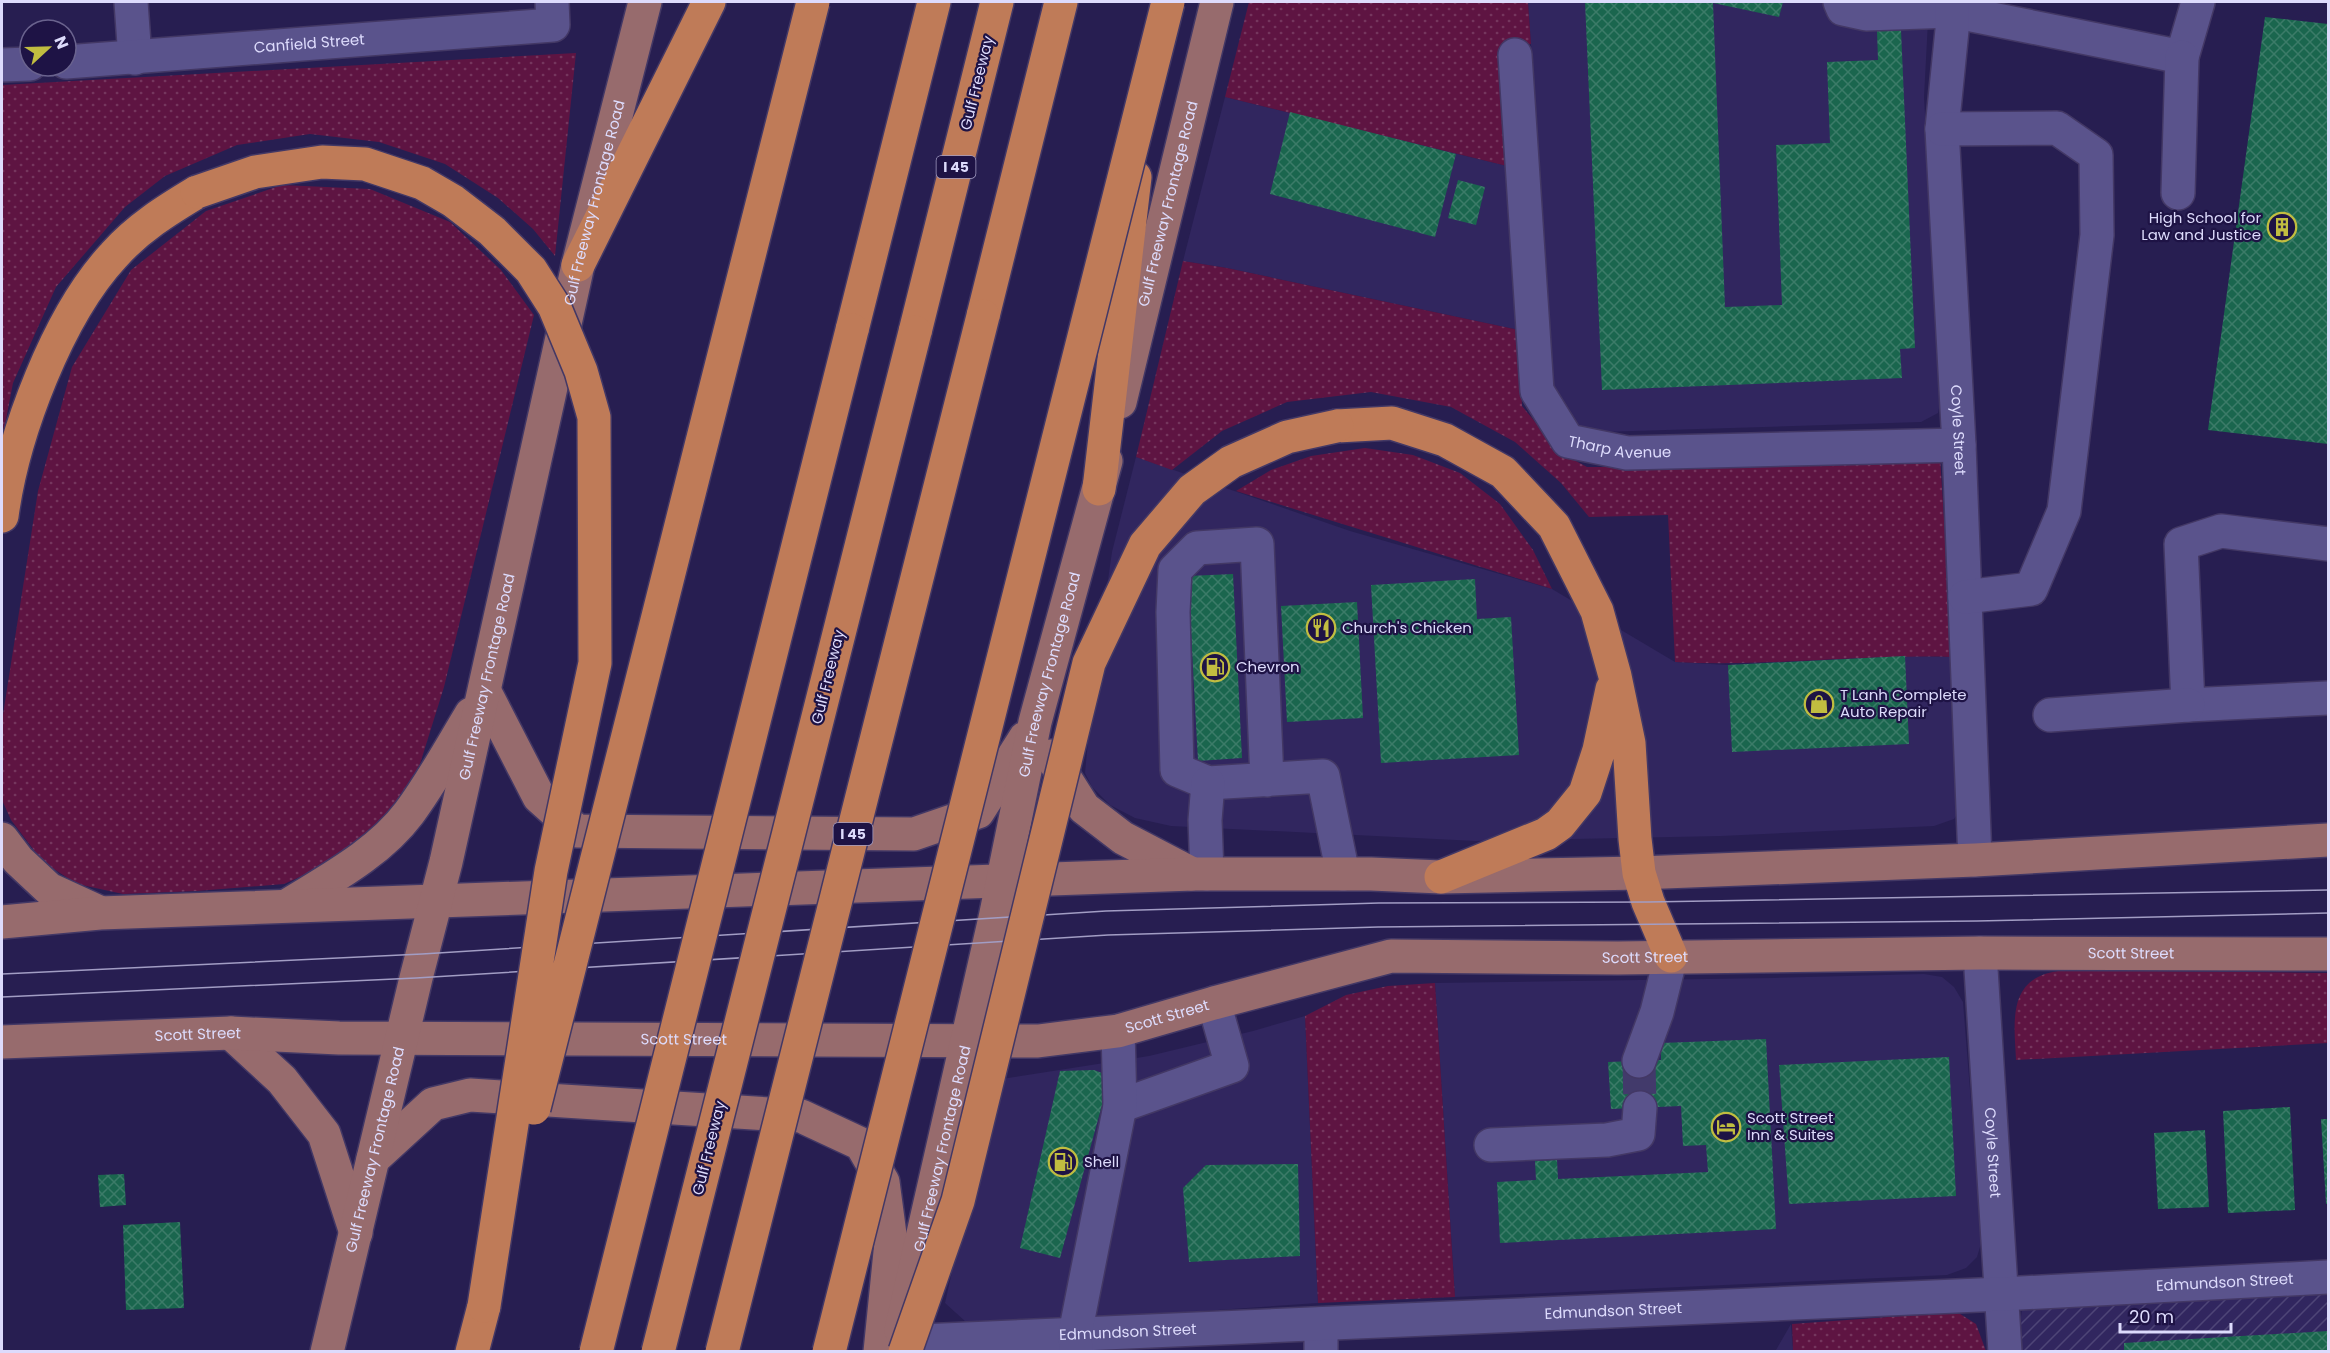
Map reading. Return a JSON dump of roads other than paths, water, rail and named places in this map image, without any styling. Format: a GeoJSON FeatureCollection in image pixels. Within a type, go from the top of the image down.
{"type":"FeatureCollection","features":[{"type":"Feature","properties":{"kind":"highway"},"geometry":{"type":"LineString","coordinates":[[578,265],[709,2]]}},
{"type":"Feature","properties":{"kind":"highway"},"geometry":{"type":"LineString","coordinates":[[472,1352],[813,2]]}},
{"type":"Feature","properties":{"kind":"highway"},"geometry":{"type":"LineString","coordinates":[[596,1352],[934,2]]}},
{"type":"Feature","properties":{"kind":"highway","name":"Gulf Freeway"},"geometry":{"type":"LineString","coordinates":[[658,1352],[997,2]]}},
{"type":"Feature","properties":{"kind":"highway","name":"I 45"},"geometry":{"type":"LineString","coordinates":[[722,1352],[1061,2]]}},
{"type":"Feature","properties":{"kind":"highway"},"geometry":{"type":"LineString","coordinates":[[1099,489],[1155,2]]}},
{"type":"Feature","properties":{"kind":"highway"},"geometry":{"type":"LineString","coordinates":[[829,1352],[1168,2]]}},
{"type":"Feature","properties":{"kind":"highway"},"geometry":{"type":"LineString","coordinates":[[2,516],[5,491],[30,406],[69,316],[113,255],[154,218],[197,192],[255,172],[322,162],[365,164],[422,183],[453,201],[492,231],[531,270],[554,306],[581,371],[594,417],[595,663],[551,871],[484,1306]]}},
{"type":"Feature","properties":{"kind":"highway"},"geometry":{"type":"LineString","coordinates":[[895,1349],[958,1201],[1089,663],[1145,545],[1192,490],[1231,462],[1287,437],[1336,426],[1392,423],[1445,441],[1503,472],[1554,526],[1597,611],[1615,676],[1629,743],[1639,873],[1648,902],[1671,956]]}},
{"type":"Feature","properties":{"kind":"highway"},"geometry":{"type":"LineString","coordinates":[[1442,877],[1546,834],[1560,824],[1586,793],[1599,750],[1615,676]]}},
{"type":"Feature","properties":{"kind":"main road","name":"Gulf Freeway Frontage Road"},"geometry":{"type":"LineString","coordinates":[[327,1352],[485,692],[578,265],[645,2]]}},
{"type":"Feature","properties":{"kind":"main road","name":"Gulf Freeway Frontage Road"},"geometry":{"type":"LineString","coordinates":[[895,1349],[1013,837],[1035,722],[1099,489],[1217,2]]}},
{"type":"Feature","properties":{"kind":"main road"},"geometry":{"type":"LineString","coordinates":[[485,692],[539,797],[577,831],[914,834],[978,812],[1035,722]]}},
{"type":"Feature","properties":{"kind":"main road"},"geometry":{"type":"LineString","coordinates":[[286,906],[352,865],[384,839],[409,813],[485,692]]}},
{"type":"Feature","properties":{"kind":"main road"},"geometry":{"type":"LineString","coordinates":[[1035,722],[1051,756],[1084,808],[1123,838],[1200,874]]}},
{"type":"Feature","properties":{"kind":"main road"},"geometry":{"type":"LineString","coordinates":[[2,839],[18,860],[49,889],[100,913]]}},
{"type":"Feature","properties":{"kind":"main road"},"geometry":{"type":"LineString","coordinates":[[2,922],[100,913],[1200,874],[1442,877],[1639,873],[1975,860],[2328,840]]}},
{"type":"Feature","properties":{"kind":"main road","name":"Scott Street"},"geometry":{"type":"LineString","coordinates":[[2,1042],[231,1033],[339,1038],[1038,1041],[1118,1031],[1391,956],[2328,954]]}},
{"type":"Feature","properties":{"kind":"main road"},"geometry":{"type":"LineString","coordinates":[[231,1033],[282,1080],[324,1134],[356,1233]]}},
{"type":"Feature","properties":{"kind":"main road"},"geometry":{"type":"LineString","coordinates":[[373,1159],[433,1104],[470,1095],[801,1116],[861,1144],[883,1182],[891,1242],[895,1349]]}},
{"type":"Feature","properties":{"kind":"street"},"geometry":{"type":"LineString","coordinates":[[131,2],[135,58]]}},
{"type":"Feature","properties":{"kind":"street"},"geometry":{"type":"LineString","coordinates":[[1840,2],[1843,9],[1866,14],[1952,6],[2182,57]]}},
{"type":"Feature","properties":{"kind":"street"},"geometry":{"type":"LineString","coordinates":[[2178,193],[2182,57],[2198,2]]}},
{"type":"Feature","properties":{"kind":"street","name":"Coyle Street"},"geometry":{"type":"LineString","coordinates":[[1952,6],[1952,30],[1942,129],[1959,446],[1975,860]]}},
{"type":"Feature","properties":{"kind":"street","name":"Canfield Street"},"geometry":{"type":"LineString","coordinates":[[78,61],[135,58],[552,13]]}},
{"type":"Feature","properties":{"kind":"street","name":"Tharp Avenue"},"geometry":{"type":"LineString","coordinates":[[1515,55],[1537,391],[1568,441],[1627,453],[1959,446]]}},
{"type":"Feature","properties":{"kind":"street"},"geometry":{"type":"LineString","coordinates":[[2,65],[18,64]]}},
{"type":"Feature","properties":{"kind":"street"},"geometry":{"type":"LineString","coordinates":[[1942,129],[2057,128],[2096,154],[2097,235],[2064,511],[2031,589],[1965,597]]}},
{"type":"Feature","properties":{"kind":"street"},"geometry":{"type":"LineString","coordinates":[[2188,705],[2181,544],[2221,531],[2328,544]]}},
{"type":"Feature","properties":{"kind":"street"},"geometry":{"type":"LineString","coordinates":[[1267,780],[1257,544],[1197,548],[1175,570],[1173,612],[1177,770],[1208,783],[1267,780],[1323,776],[1343,874]]}},
{"type":"Feature","properties":{"kind":"street"},"geometry":{"type":"LineString","coordinates":[[2050,715],[2328,698]]}},
{"type":"Feature","properties":{"kind":"street"},"geometry":{"type":"LineString","coordinates":[[1200,874],[1208,783]]}},
{"type":"Feature","properties":{"kind":"street","name":"Coyle Street"},"geometry":{"type":"LineString","coordinates":[[1980,953],[2005,1352]]}},
{"type":"Feature","properties":{"kind":"street"},"geometry":{"type":"LineString","coordinates":[[1639,1061],[1657,1012],[1671,956]]}},
{"type":"Feature","properties":{"kind":"street"},"geometry":{"type":"LineString","coordinates":[[1120,1106],[1232,1066],[1214,1003]]}},
{"type":"Feature","properties":{"kind":"street"},"geometry":{"type":"LineString","coordinates":[[1075,1343],[1120,1106],[1118,1031]]}},
{"type":"Feature","properties":{"kind":"street"},"geometry":{"type":"LineString","coordinates":[[1491,1145],[1607,1140],[1638,1134],[1640,1108]]}},
{"type":"Feature","properties":{"kind":"street","name":"Edmundson Street"},"geometry":{"type":"LineString","coordinates":[[895,1349],[1321,1338],[2002,1294],[2328,1277]]}},
{"type":"Feature","properties":{"kind":"tunnel"},"geometry":{"type":"LineString","coordinates":[[1639,1061],[1640,1108]]}},
{"type":"Feature","properties":{"kind":"tram line"},"geometry":{"type":"LineString","coordinates":[[2,974],[422,954],[1106,911],[1379,903],[1648,902],[2328,890]]}},
{"type":"Feature","properties":{"kind":"tram line"},"geometry":{"type":"LineString","coordinates":[[2,997],[416,978],[1108,935],[1378,927],[1977,921],[2328,913]]}},
{"type":"Feature","properties":{"kind":"place","name":"High School for Law and Justice"},"geometry":{"type":"Point","coordinates":[2282,227]}},
{"type":"Feature","properties":{"kind":"place","name":"Church's Chicken"},"geometry":{"type":"Point","coordinates":[1321,628]}},
{"type":"Feature","properties":{"kind":"place","name":"Chevron"},"geometry":{"type":"Point","coordinates":[1215,667]}},
{"type":"Feature","properties":{"kind":"place","name":"T Lanh Complete Auto Repair"},"geometry":{"type":"Point","coordinates":[1819,704]}},
{"type":"Feature","properties":{"kind":"place","name":"Scott Street Inn & Suites"},"geometry":{"type":"Point","coordinates":[1726,1127]}},
{"type":"Feature","properties":{"kind":"place","name":"Shell"},"geometry":{"type":"Point","coordinates":[1063,1162]}}]}
